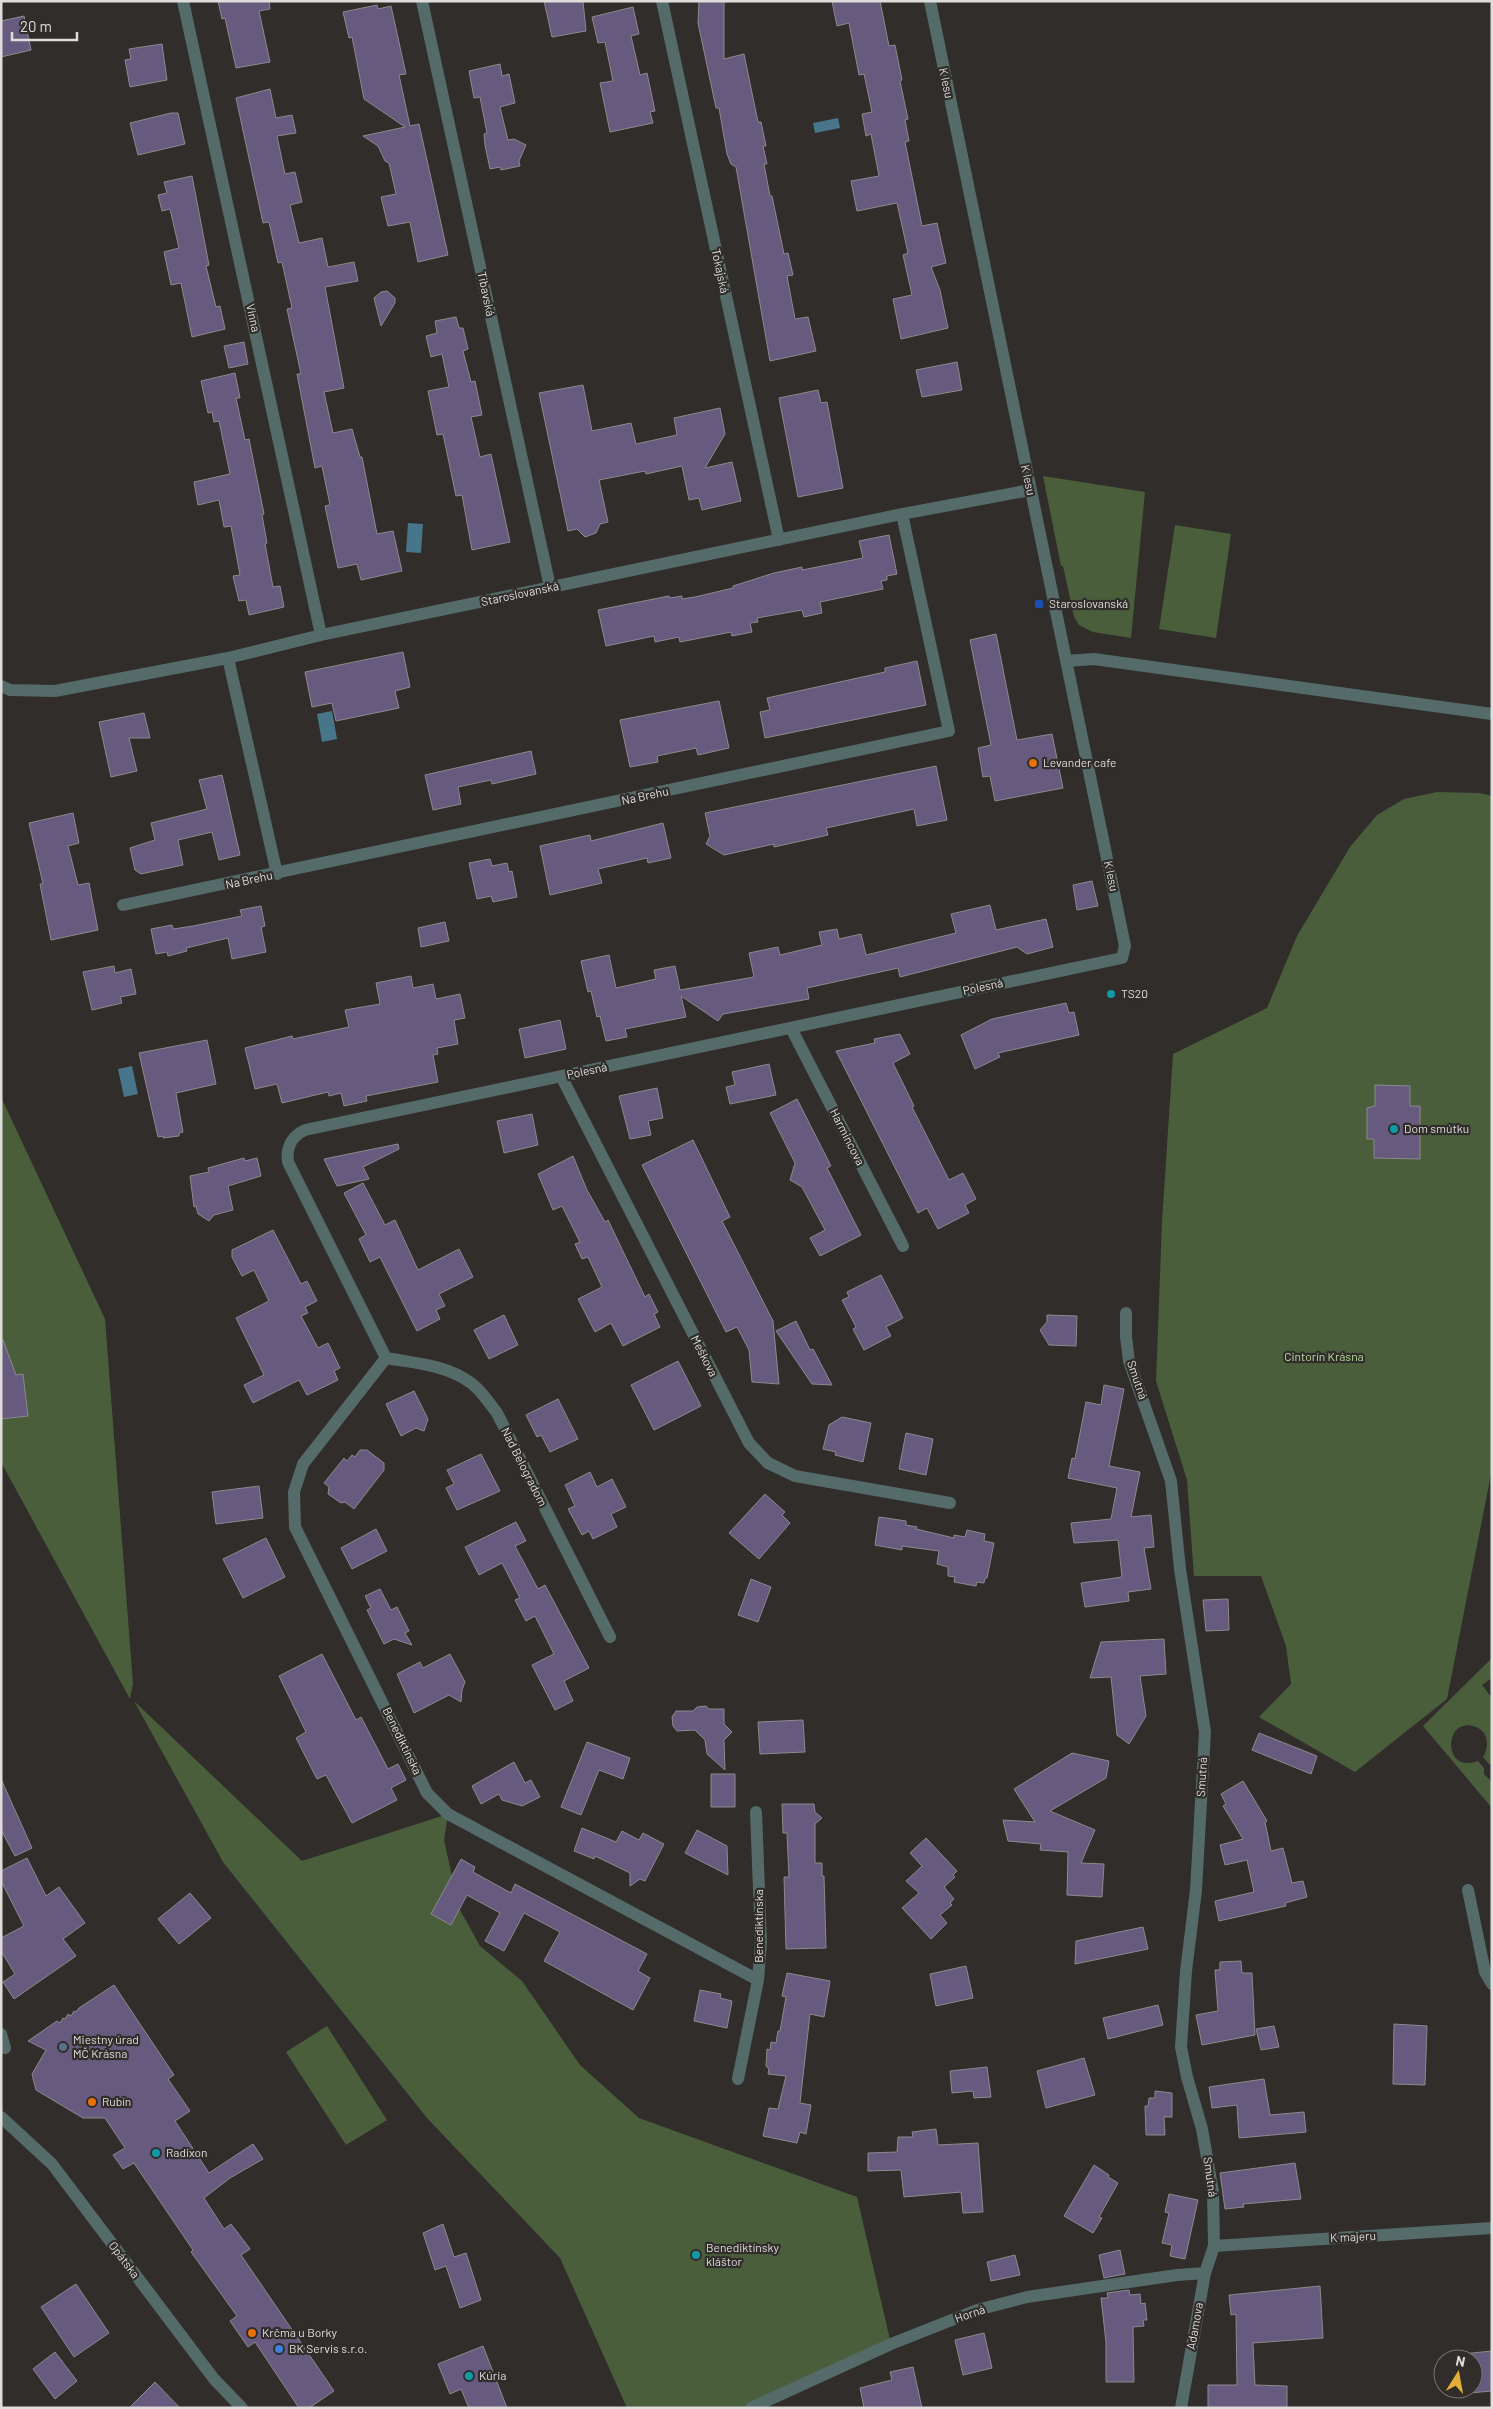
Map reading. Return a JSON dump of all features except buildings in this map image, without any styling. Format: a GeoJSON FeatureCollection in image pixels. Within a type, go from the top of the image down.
{"type":"FeatureCollection","features":[{"type":"Feature","properties":{"kind":"street","name":"Vínna"},"geometry":{"type":"LineString","coordinates":[[183,1],[321,635]]}},
{"type":"Feature","properties":{"kind":"street","name":"Tibavská"},"geometry":{"type":"LineString","coordinates":[[422,1],[550,587]]}},
{"type":"Feature","properties":{"kind":"street","name":"Tokajská"},"geometry":{"type":"LineString","coordinates":[[662,1],[779,540]]}},
{"type":"Feature","properties":{"kind":"street","name":"K lesu"},"geometry":{"type":"LineString","coordinates":[[930,1],[1125,946],[1122,958]]}},
{"type":"Feature","properties":{"kind":"street","name":"Staroslovanská"},"geometry":{"type":"LineString","coordinates":[[1,686],[18,690],[55,691],[228,658],[321,635],[550,587],[902,514],[1030,490]]}},
{"type":"Feature","properties":{"kind":"street","name":"Na Brehu"},"geometry":{"type":"LineString","coordinates":[[123,905],[949,731],[902,514]]}},
{"type":"Feature","properties":{"kind":"street"},"geometry":{"type":"LineString","coordinates":[[228,658],[277,874]]}},
{"type":"Feature","properties":{"kind":"street"},"geometry":{"type":"LineString","coordinates":[[1066,662],[1094,659],[1492,714]]}},
{"type":"Feature","properties":{"kind":"street","name":"Polesná"},"geometry":{"type":"LineString","coordinates":[[386,1358],[288,1162],[287,1151],[290,1142],[296,1134],[304,1130],[1122,958]]}},
{"type":"Feature","properties":{"kind":"street","name":"Harmincova"},"geometry":{"type":"LineString","coordinates":[[791,1028],[903,1246]]}},
{"type":"Feature","properties":{"kind":"street","name":"Meškova"},"geometry":{"type":"LineString","coordinates":[[561,1076],[749,1443],[757,1454],[768,1464],[795,1476],[950,1503]]}},
{"type":"Feature","properties":{"kind":"street","name":"Smutná"},"geometry":{"type":"LineString","coordinates":[[1126,1313],[1126,1338],[1129,1361],[1171,1481],[1180,1569],[1204,1715],[1205,1732],[1196,1890],[1186,1971],[1182,2047],[1187,2077],[1202,2129],[1214,2192],[1214,2246]]}},
{"type":"Feature","properties":{"kind":"street","name":"Nad Belogradom"},"geometry":{"type":"LineString","coordinates":[[386,1358],[427,1364],[451,1373],[471,1383],[485,1397],[497,1413],[610,1637]]}},
{"type":"Feature","properties":{"kind":"street","name":"Benediktínska"},"geometry":{"type":"LineString","coordinates":[[386,1358],[303,1464],[294,1492],[293,1510],[295,1527],[427,1793],[448,1814],[758,1980]]}},
{"type":"Feature","properties":{"kind":"street","name":"Benediktínska"},"geometry":{"type":"LineString","coordinates":[[738,2080],[758,1980],[761,1942],[756,1812]]}},
{"type":"Feature","properties":{"kind":"street"},"geometry":{"type":"LineString","coordinates":[[1468,1890],[1485,1972],[1492,1984]]}},
{"type":"Feature","properties":{"kind":"street"},"geometry":{"type":"LineString","coordinates":[[1,2034],[5,2048]]}},
{"type":"Feature","properties":{"kind":"street","name":"Opátska"},"geometry":{"type":"LineString","coordinates":[[1,2117],[52,2164],[214,2378],[242,2408]]}},
{"type":"Feature","properties":{"kind":"street","name":"K majeru"},"geometry":{"type":"LineString","coordinates":[[1214,2246],[1492,2228]]}},
{"type":"Feature","properties":{"kind":"street","name":"Adamova"},"geometry":{"type":"LineString","coordinates":[[1181,2408],[1205,2273],[1214,2246]]}},
{"type":"Feature","properties":{"kind":"street","name":"Horná"},"geometry":{"type":"LineString","coordinates":[[751,2408],[891,2344],[977,2310],[1027,2297],[1177,2275],[1205,2273]]}},
{"type":"Feature","properties":{"kind":"green space"},"geometry":{"type":"Polygon","coordinates":[[[1043,476],[1145,492],[1131,638],[1093,632],[1079,625],[1074,617],[1063,566],[1061,566],[1043,476]]]}},
{"type":"Feature","properties":{"kind":"green space"},"geometry":{"type":"Polygon","coordinates":[[[1175,525],[1231,534],[1216,638],[1159,629],[1175,525]]]}},
{"type":"Feature","properties":{"kind":"green space","name":"Cintorín Krásna"},"geometry":{"type":"Polygon","coordinates":[[[1437,792],[1479,793],[1492,796],[1492,1469],[1447,1699],[1355,1772],[1259,1717],[1291,1684],[1286,1646],[1261,1576],[1194,1576],[1187,1480],[1156,1381],[1162,1222],[1173,1054],[1267,1008],[1297,936],[1350,847],[1377,815],[1404,799],[1437,792]]]}},
{"type":"Feature","properties":{"kind":"green space"},"geometry":{"type":"Polygon","coordinates":[[[1,1097],[105,1319],[133,1684],[130,1699],[1,1462],[1,1097]]]}},
{"type":"Feature","properties":{"kind":"green space"},"geometry":{"type":"Polygon","coordinates":[[[1492,1658],[1492,1678],[1482,1685],[1492,1698],[1492,1764],[1489,1764],[1483,1757],[1487,1744],[1486,1736],[1476,1727],[1465,1725],[1458,1729],[1453,1736],[1451,1744],[1453,1753],[1458,1760],[1466,1763],[1478,1761],[1484,1768],[1484,1774],[1492,1782],[1492,1808],[1423,1726],[1492,1658]]]}},
{"type":"Feature","properties":{"kind":"green space"},"geometry":{"type":"Polygon","coordinates":[[[134,1701],[302,1861],[448,1814],[444,1840],[459,1908],[480,1946],[522,1981],[580,2065],[639,2118],[857,2197],[891,2344],[751,2408],[627,2408],[560,2258],[427,2118],[223,1862],[134,1701]]]}},
{"type":"Feature","properties":{"kind":"green space"},"geometry":{"type":"Polygon","coordinates":[[[327,2026],[387,2120],[346,2145],[286,2052],[327,2026]]]}},
{"type":"Feature","properties":{"kind":"water"},"geometry":{"type":"Polygon","coordinates":[[[838,118],[840,128],[815,133],[813,123],[838,118]]]}},
{"type":"Feature","properties":{"kind":"water"},"geometry":{"type":"Polygon","coordinates":[[[408,523],[423,524],[421,553],[406,552],[408,523]]]}},
{"type":"Feature","properties":{"kind":"water"},"geometry":{"type":"Polygon","coordinates":[[[332,711],[337,739],[322,742],[317,714],[332,711]]]}},
{"type":"Feature","properties":{"kind":"water"},"geometry":{"type":"Polygon","coordinates":[[[132,1066],[138,1094],[124,1097],[118,1069],[132,1066]]]}},
{"type":"Feature","properties":{"kind":"place","name":"Staroslovanská"},"geometry":{"type":"Point","coordinates":[1039,604]}},
{"type":"Feature","properties":{"kind":"place","name":"Levander cafe"},"geometry":{"type":"Point","coordinates":[1033,763]}},
{"type":"Feature","properties":{"kind":"place","name":"TS20"},"geometry":{"type":"Point","coordinates":[1111,994]}},
{"type":"Feature","properties":{"kind":"place","name":"Dom smútku"},"geometry":{"type":"Point","coordinates":[1394,1129]}},
{"type":"Feature","properties":{"kind":"place","name":"Miestny úrad MČ Krásna"},"geometry":{"type":"Point","coordinates":[63,2047]}},
{"type":"Feature","properties":{"kind":"place","name":"Rubín"},"geometry":{"type":"Point","coordinates":[92,2102]}},
{"type":"Feature","properties":{"kind":"place","name":"Radixon"},"geometry":{"type":"Point","coordinates":[156,2153]}},
{"type":"Feature","properties":{"kind":"place","name":"Benediktínsky kláštor"},"geometry":{"type":"Point","coordinates":[696,2255]}},
{"type":"Feature","properties":{"kind":"place","name":"Krčma u Borky"},"geometry":{"type":"Point","coordinates":[252,2333]}},
{"type":"Feature","properties":{"kind":"place","name":"BK Servis s.r.o."},"geometry":{"type":"Point","coordinates":[279,2349]}},
{"type":"Feature","properties":{"kind":"place","name":"Kúria"},"geometry":{"type":"Point","coordinates":[469,2376]}}]}
